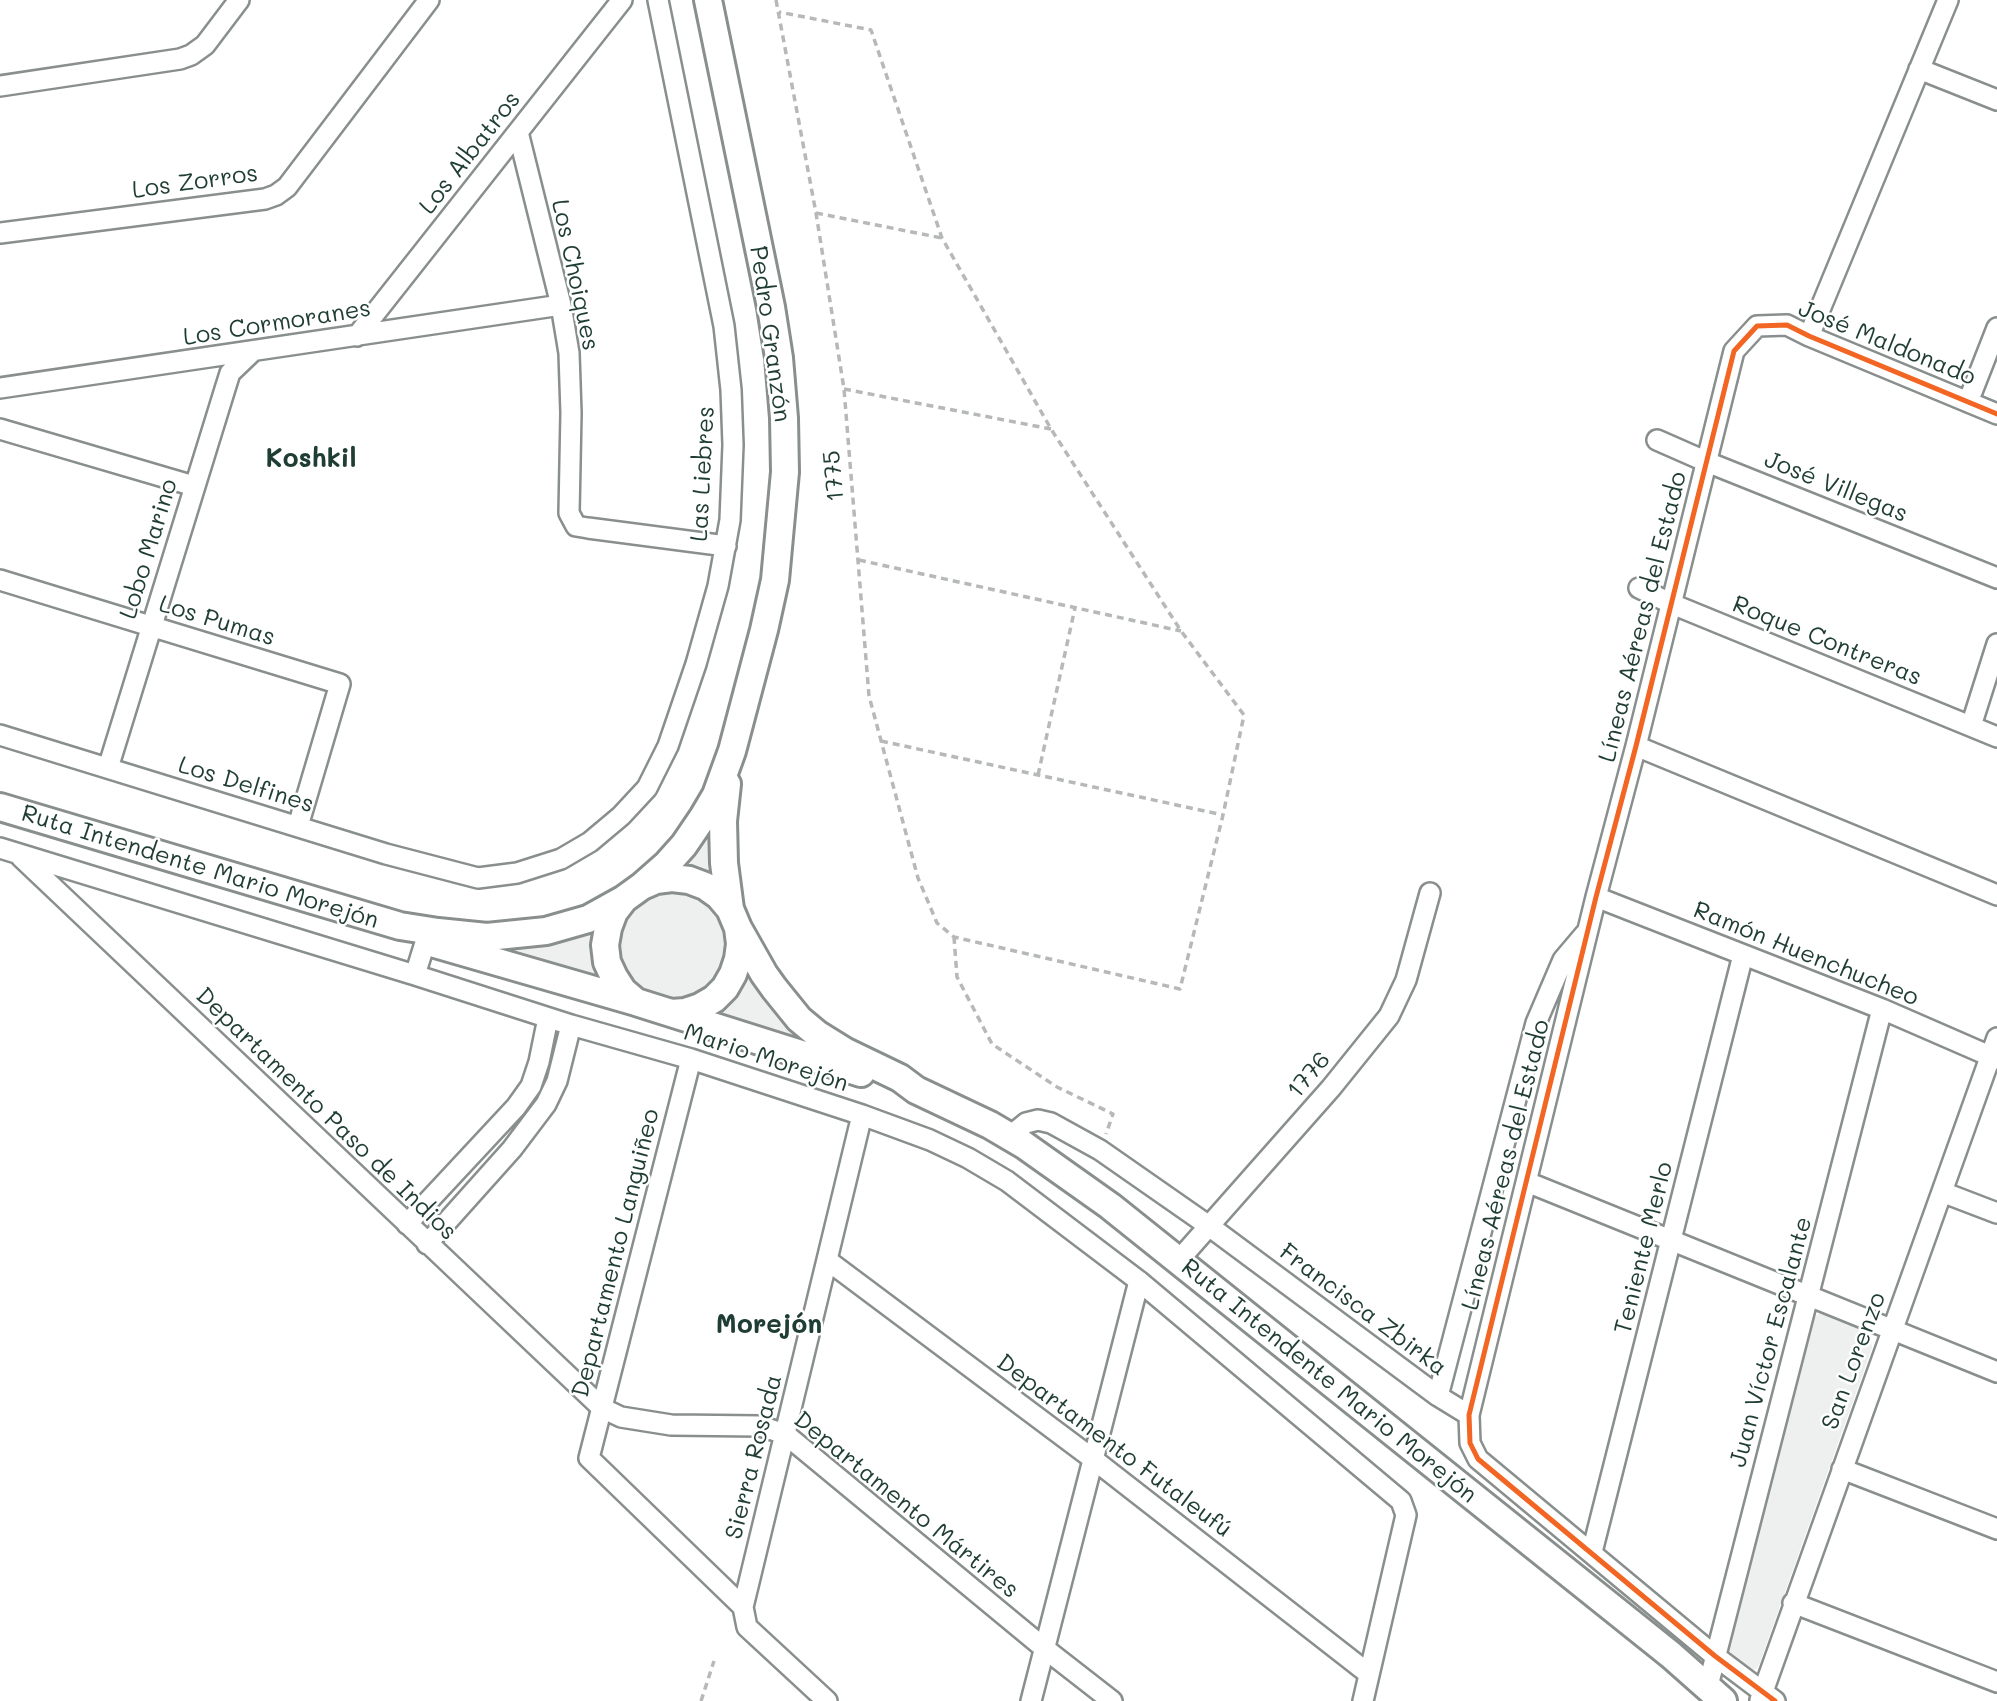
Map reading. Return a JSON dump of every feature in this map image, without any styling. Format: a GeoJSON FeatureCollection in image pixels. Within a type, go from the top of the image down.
{"type":"FeatureCollection","features":[{"type":"Feature","properties":{"kind":"main road","name":"Pedro Granzón"},"geometry":{"type":"LineString","coordinates":[[633,893],[667,864],[698,824],[716,795],[732,751],[775,580],[785,472],[779,358],[771,307],[708,0]]}},
{"type":"Feature","properties":{"kind":"main road","name":"Pedro Granzón"},"geometry":{"type":"LineString","coordinates":[[732,751],[723,821],[724,863],[734,919]]}},
{"type":"Feature","properties":{"kind":"main road","name":"Ruta Intendente Mario Morejón"},"geometry":{"type":"LineString","coordinates":[[0,807],[400,926],[636,1002]]}},
{"type":"Feature","properties":{"kind":"main road"},"geometry":{"type":"LineString","coordinates":[[656,880],[689,880],[712,891],[719,896],[734,919],[740,944],[733,974],[725,988],[714,999],[700,1007],[670,1013],[636,1002],[623,991],[607,962],[608,928],[614,912],[633,893],[656,880]]}},
{"type":"Feature","properties":{"kind":"main road","name":"Ruta Intendente Mario Morejón"},"geometry":{"type":"LineString","coordinates":[[427,936],[487,937],[546,931],[588,919],[633,893]]}},
{"type":"Feature","properties":{"kind":"main road","name":"Ruta Intendente Mario Morejón"},"geometry":{"type":"LineString","coordinates":[[734,919],[764,974],[786,1004],[808,1026],[833,1045],[900,1078],[916,1090]]}},
{"type":"Feature","properties":{"kind":"main road","name":"Ruta Intendente Mario Morejón"},"geometry":{"type":"LineString","coordinates":[[670,1013],[916,1090],[990,1125],[1009,1137],[1110,1206],[1671,1655],[1714,1695]]}},
{"type":"Feature","properties":{"kind":"street"},"geometry":{"type":"LineString","coordinates":[[0,86],[180,59],[205,45],[239,0]]}},
{"type":"Feature","properties":{"kind":"street","name":"Los Zorros"},"geometry":{"type":"LineString","coordinates":[[0,233],[265,199],[276,195],[287,187],[429,0]]}},
{"type":"Feature","properties":{"kind":"street","name":"Los Albatros"},"geometry":{"type":"LineString","coordinates":[[356,335],[622,0]]}},
{"type":"Feature","properties":{"kind":"street","name":"Las Liebres"},"geometry":{"type":"LineString","coordinates":[[478,878],[517,873],[561,859],[590,842],[621,816],[647,788],[668,746],[696,664],[718,586],[730,520],[733,444],[731,390],[724,326],[658,0]]}},
{"type":"Feature","properties":{"kind":"street"},"geometry":{"type":"LineString","coordinates":[[1809,336],[1948,0]]}},
{"type":"Feature","properties":{"kind":"street"},"geometry":{"type":"LineString","coordinates":[[1919,69],[1997,100]]}},
{"type":"Feature","properties":{"kind":"street","name":"Los Choiques"},"geometry":{"type":"LineString","coordinates":[[518,132],[561,305],[569,365],[571,413],[569,513],[576,526],[726,546]]}},
{"type":"Feature","properties":{"kind":"street","name":"Los Cormoranes"},"geometry":{"type":"LineString","coordinates":[[0,388],[561,305]]}},
{"type":"Feature","properties":{"kind":"street","name":"José Maldonado"},"geometry":{"type":"LineString","coordinates":[[1757,326],[1787,325],[1997,414]]}},
{"type":"Feature","properties":{"kind":"street","name":"Líneas Aéreas del Estado"},"geometry":{"type":"LineString","coordinates":[[1469,1415],[1734,351],[1757,326]]}},
{"type":"Feature","properties":{"kind":"street"},"geometry":{"type":"LineString","coordinates":[[1968,402],[1997,328]]}},
{"type":"Feature","properties":{"kind":"street","name":"Lobo Marino"},"geometry":{"type":"LineString","coordinates":[[108,768],[230,373],[252,352]]}},
{"type":"Feature","properties":{"kind":"street"},"geometry":{"type":"LineString","coordinates":[[0,429],[194,486]]}},
{"type":"Feature","properties":{"kind":"street","name":"José Villegas"},"geometry":{"type":"LineString","coordinates":[[1657,440],[1997,578]]}},
{"type":"Feature","properties":{"kind":"street","name":"Los Pumas"},"geometry":{"type":"LineString","coordinates":[[0,580],[340,684],[298,826]]}},
{"type":"Feature","properties":{"kind":"street","name":"Roque Contreras"},"geometry":{"type":"LineString","coordinates":[[1639,589],[1997,737]]}},
{"type":"Feature","properties":{"kind":"street"},"geometry":{"type":"LineString","coordinates":[[1971,726],[1997,643]]}},
{"type":"Feature","properties":{"kind":"street","name":"Los Delfines"},"geometry":{"type":"LineString","coordinates":[[0,735],[386,855],[478,878]]}},
{"type":"Feature","properties":{"kind":"street"},"geometry":{"type":"LineString","coordinates":[[1636,746],[1997,895]]}},
{"type":"Feature","properties":{"kind":"street","name":"Mario Morejón"},"geometry":{"type":"LineString","coordinates":[[9,851],[548,1018],[691,1059],[862,1115],[930,1140],[1007,1181],[1139,1281],[1401,1501],[1406,1515],[1369,1674]]}},
{"type":"Feature","properties":{"kind":"street","name":"Departamento Paso de Indios"},"geometry":{"type":"LineString","coordinates":[[9,851],[602,1408]]}},
{"type":"Feature","properties":{"kind":"street","name":"1776"},"geometry":{"type":"LineString","coordinates":[[1178,1261],[1331,1088],[1389,1016],[1406,980],[1430,893]]}},
{"type":"Feature","properties":{"kind":"street","name":"Ramón Huenchucheo"},"geometry":{"type":"LineString","coordinates":[[1596,897],[1995,1051]]}},
{"type":"Feature","properties":{"kind":"street","name":"Líneas Aéreas del Estado"},"geometry":{"type":"LineString","coordinates":[[1438,1396],[1536,1023],[1563,960],[1590,928]]}},
{"type":"Feature","properties":{"kind":"street"},"geometry":{"type":"LineString","coordinates":[[415,975],[427,936]]}},
{"type":"Feature","properties":{"kind":"street","name":"Teniente Merlo"},"geometry":{"type":"LineString","coordinates":[[1592,1552],[1743,955]]}},
{"type":"Feature","properties":{"kind":"street","name":"Juan Víctor Escalante"},"geometry":{"type":"LineString","coordinates":[[1714,1695],[1715,1656],[1882,1009]]}},
{"type":"Feature","properties":{"kind":"street"},"geometry":{"type":"LineString","coordinates":[[407,1224],[516,1107],[530,1086],[539,1062],[548,1018]]}},
{"type":"Feature","properties":{"kind":"street"},"geometry":{"type":"LineString","coordinates":[[427,1244],[512,1149],[546,1104],[557,1081],[571,1025]]}},
{"type":"Feature","properties":{"kind":"street","name":"San Lorenzo"},"geometry":{"type":"LineString","coordinates":[[1766,1698],[1793,1603],[1941,1192],[1995,1051]]}},
{"type":"Feature","properties":{"kind":"street","name":"Departamento Languiñeo"},"geometry":{"type":"LineString","coordinates":[[691,1059],[589,1458],[743,1607]]}},
{"type":"Feature","properties":{"kind":"street","name":"Sierra Rosada"},"geometry":{"type":"LineString","coordinates":[[743,1607],[862,1115]]}},
{"type":"Feature","properties":{"kind":"street","name":"Francisca Zbirka"},"geometry":{"type":"LineString","coordinates":[[1009,1137],[1026,1123],[1038,1120],[1051,1123],[1100,1150],[1209,1226],[1438,1396],[1469,1415]]}},
{"type":"Feature","properties":{"kind":"street"},"geometry":{"type":"LineString","coordinates":[[1527,1182],[1997,1372]]}},
{"type":"Feature","properties":{"kind":"street"},"geometry":{"type":"LineString","coordinates":[[1941,1192],[1997,1213]]}},
{"type":"Feature","properties":{"kind":"street","name":"Departamento Futaleufú"},"geometry":{"type":"LineString","coordinates":[[827,1260],[1093,1459],[1369,1674]]}},
{"type":"Feature","properties":{"kind":"street"},"geometry":{"type":"LineString","coordinates":[[1031,1701],[1139,1281]]}},
{"type":"Feature","properties":{"kind":"street","name":"Departamento Mártires"},"geometry":{"type":"LineString","coordinates":[[602,1408],[621,1416],[671,1425],[760,1426],[785,1434],[1112,1701]]}},
{"type":"Feature","properties":{"kind":"street"},"geometry":{"type":"LineString","coordinates":[[1469,1415],[1470,1443],[1478,1459],[1766,1698]]}},
{"type":"Feature","properties":{"kind":"street"},"geometry":{"type":"LineString","coordinates":[[1842,1469],[1997,1529]]}},
{"type":"Feature","properties":{"kind":"street"},"geometry":{"type":"LineString","coordinates":[[1793,1603],[1997,1682]]}},
{"type":"Feature","properties":{"kind":"street"},"geometry":{"type":"LineString","coordinates":[[743,1607],[747,1627],[827,1701]]}},
{"type":"Feature","properties":{"kind":"street"},"geometry":{"type":"LineString","coordinates":[[1363,1701],[1369,1674]]}},
{"type":"Feature","properties":{"kind":"path","name":"1775"},"geometry":{"type":"LineString","coordinates":[[776,0],[816,213],[844,389],[869,696],[918,878],[937,923],[954,937]]}},
{"type":"Feature","properties":{"kind":"path"},"geometry":{"type":"LineString","coordinates":[[779,12],[871,30],[943,238],[1051,429],[1181,631],[1244,715],[1223,815],[1180,989],[954,937],[957,977],[992,1044],[1057,1087],[1113,1114],[1100,1150]]}},
{"type":"Feature","properties":{"kind":"path"},"geometry":{"type":"LineString","coordinates":[[816,213],[943,238]]}},
{"type":"Feature","properties":{"kind":"path"},"geometry":{"type":"LineString","coordinates":[[844,389],[1051,429]]}},
{"type":"Feature","properties":{"kind":"path"},"geometry":{"type":"LineString","coordinates":[[859,560],[1181,631]]}},
{"type":"Feature","properties":{"kind":"path"},"geometry":{"type":"LineString","coordinates":[[1038,775],[1075,608]]}},
{"type":"Feature","properties":{"kind":"path"},"geometry":{"type":"LineString","coordinates":[[881,741],[1223,815]]}},
{"type":"Feature","properties":{"kind":"path"},"geometry":{"type":"LineString","coordinates":[[701,1701],[714,1661]]}},
{"type":"Feature","properties":{"kind":"shaded area"},"geometry":{"type":"Polygon","coordinates":[[[715,811],[715,876],[677,865],[715,811]]]}},
{"type":"Feature","properties":{"kind":"shaded area"},"geometry":{"type":"Polygon","coordinates":[[[677,887],[717,906],[731,935],[726,967],[705,991],[691,998],[675,1000],[659,998],[644,991],[634,982],[621,959],[619,946],[624,920],[631,909],[651,893],[677,887]]]}},
{"type":"Feature","properties":{"kind":"shaded area"},"geometry":{"type":"Polygon","coordinates":[[[603,919],[609,983],[484,943],[603,919]]]}},
{"type":"Feature","properties":{"kind":"shaded area"},"geometry":{"type":"Polygon","coordinates":[[[745,966],[820,1045],[708,1013],[745,966]]]}},
{"type":"Feature","properties":{"kind":"shaded area"},"geometry":{"type":"Polygon","coordinates":[[[1820,1313],[1865,1329],[1870,1334],[1872,1348],[1759,1665],[1750,1670],[1727,1653],[1724,1647],[1813,1321],[1820,1313]]]}},
{"type":"Feature","properties":{"kind":"transit line"},"geometry":{"type":"LineString","coordinates":[[1775,1701],[1715,1656],[1478,1459],[1470,1443],[1469,1415],[1734,351],[1757,326],[1787,325],[1997,414]]}},
{"type":"Feature","properties":{"kind":"district","name":"Koshkil"},"geometry":{"type":"Point","coordinates":[311,459]}},
{"type":"Feature","properties":{"kind":"district","name":"Morejón"},"geometry":{"type":"Point","coordinates":[769,1325]}}]}
